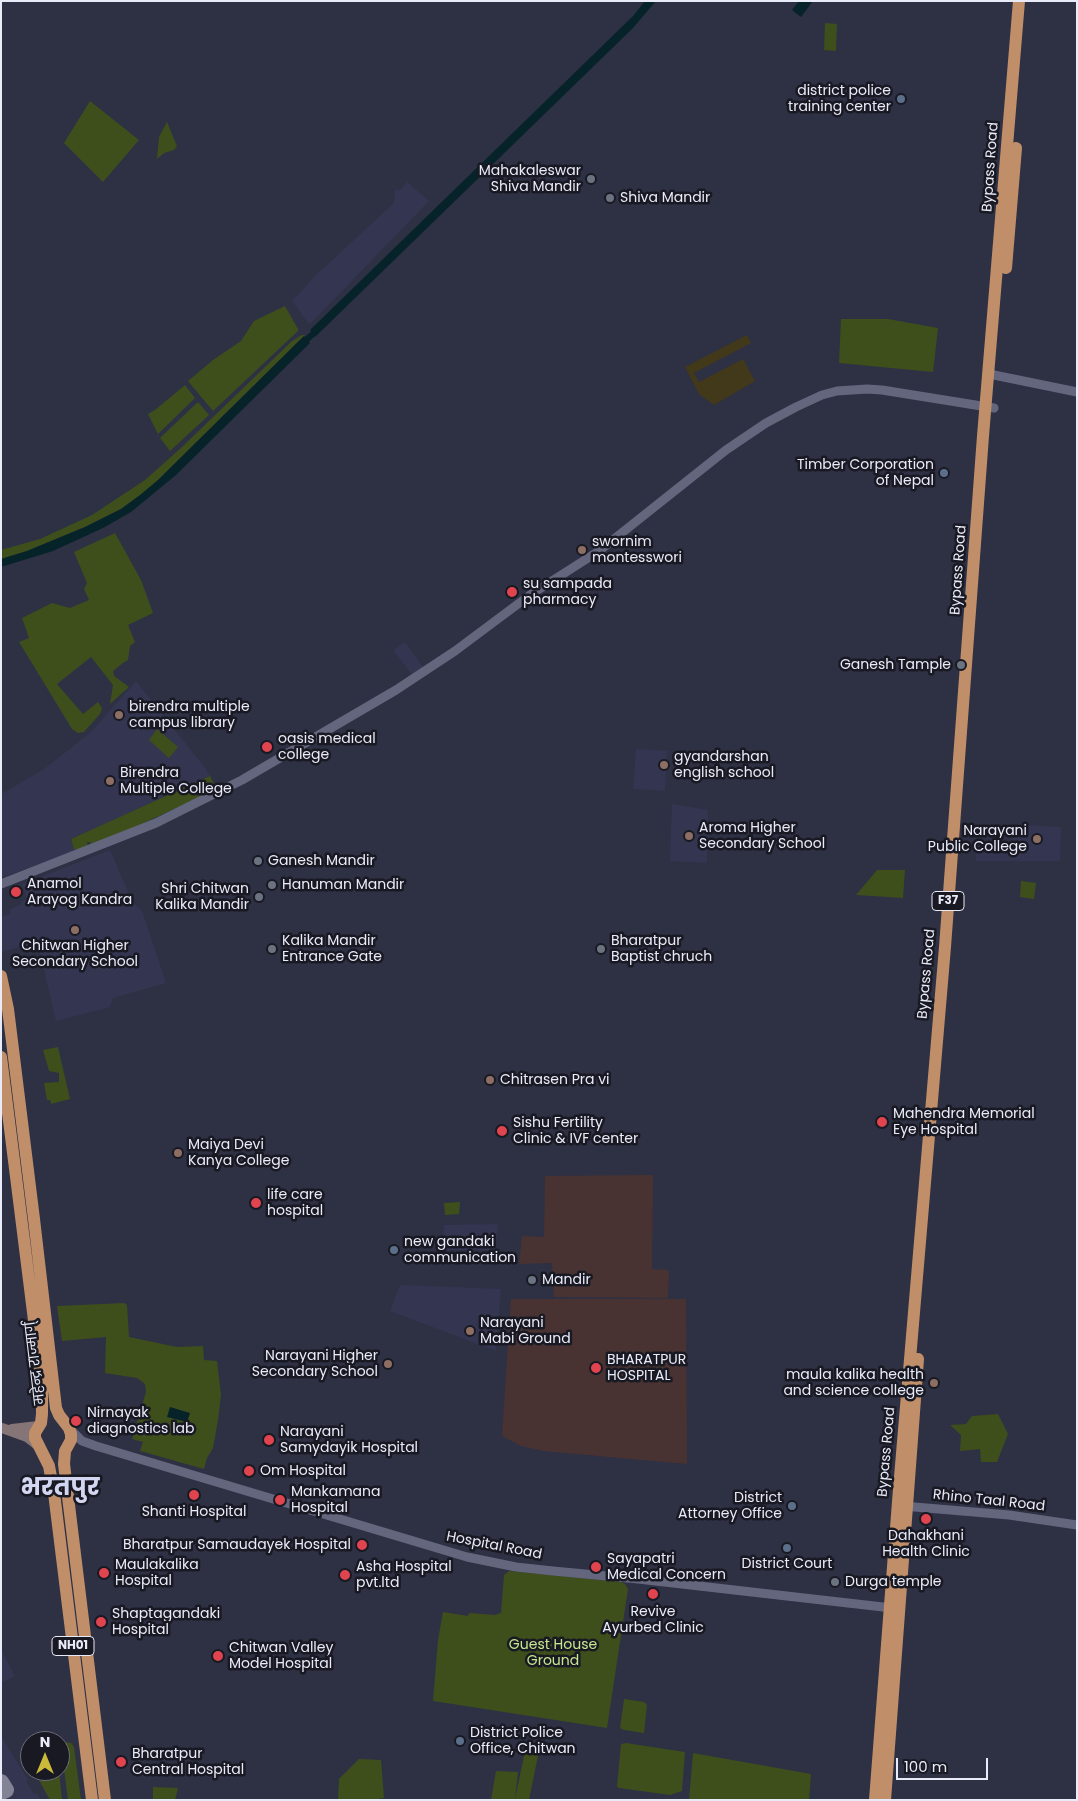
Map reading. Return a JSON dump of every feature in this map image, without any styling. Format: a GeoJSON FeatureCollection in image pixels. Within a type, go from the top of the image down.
{"type":"FeatureCollection","features":[{"type":"Feature","properties":{"kind":"highway","name":"Bypass Road"},"geometry":{"type":"LineString","coordinates":[[993,374],[1018,1]]}},
{"type":"Feature","properties":{"kind":"highway","name":"Bypass Road"},"geometry":{"type":"LineString","coordinates":[[875,1800],[895,1606],[921,1312],[990,407],[1014,168],[1026,1]]}},
{"type":"Feature","properties":{"kind":"highway","name":"महेन्द्र राज्मार्ग्"},"geometry":{"type":"LineString","coordinates":[[1,976],[8,1009],[56,1408],[68,1426]]}},
{"type":"Feature","properties":{"kind":"highway","name":"महेन्द्र राज्मार्ग्"},"geometry":{"type":"LineString","coordinates":[[1,1058],[42,1384],[39,1424],[35,1433],[38,1446]]}},
{"type":"Feature","properties":{"kind":"highway"},"geometry":{"type":"LineString","coordinates":[[39,1424],[51,1418],[68,1426]]}},
{"type":"Feature","properties":{"kind":"highway","name":"NH01"},"geometry":{"type":"LineString","coordinates":[[68,1426],[71,1440],[66,1449],[64,1464],[105,1800]]}},
{"type":"Feature","properties":{"kind":"highway"},"geometry":{"type":"LineString","coordinates":[[38,1446],[49,1454],[60,1454],[66,1449]]}},
{"type":"Feature","properties":{"kind":"highway","name":"NH01"},"geometry":{"type":"LineString","coordinates":[[38,1446],[49,1466],[54,1492],[92,1800]]}},
{"type":"Feature","properties":{"kind":"highway","name":"Bypass Road"},"geometry":{"type":"LineString","coordinates":[[885,1800],[895,1606]]}},
{"type":"Feature","properties":{"kind":"main road"},"geometry":{"type":"LineString","coordinates":[[2,1428],[17,1429],[39,1424]]}},
{"type":"Feature","properties":{"kind":"main road"},"geometry":{"type":"LineString","coordinates":[[2,1428],[26,1437],[38,1446]]}},
{"type":"Feature","properties":{"kind":"street"},"geometry":{"type":"LineString","coordinates":[[993,374],[1077,392]]}},
{"type":"Feature","properties":{"kind":"street"},"geometry":{"type":"LineString","coordinates":[[1,884],[156,824],[242,780],[396,690],[455,651],[530,595],[599,551],[726,450],[796,406],[837,391],[867,389],[990,407]]}},
{"type":"Feature","properties":{"kind":"street","name":"Hospital Road"},"geometry":{"type":"LineString","coordinates":[[68,1426],[82,1441],[96,1446],[477,1559],[553,1571],[895,1606]]}},
{"type":"Feature","properties":{"kind":"street","name":"Hospital Road"},"geometry":{"type":"LineString","coordinates":[[66,1449],[96,1446]]}},
{"type":"Feature","properties":{"kind":"street","name":"Rhino Taal Road"},"geometry":{"type":"LineString","coordinates":[[903,1506],[1009,1515],[1077,1525]]}},
{"type":"Feature","properties":{"kind":"shaded area"},"geometry":{"type":"Polygon","coordinates":[[[645,1],[656,1],[633,28],[315,337],[310,330],[633,16],[645,1]]]}},
{"type":"Feature","properties":{"kind":"shaded area"},"geometry":{"type":"Polygon","coordinates":[[[799,1],[813,1],[801,17],[792,10],[799,1]]]}},
{"type":"Feature","properties":{"kind":"shaded area"},"geometry":{"type":"Polygon","coordinates":[[[407,182],[429,201],[311,323],[308,323],[292,301],[316,275],[394,203],[395,190],[400,190],[407,182]]]}},
{"type":"Feature","properties":{"kind":"shaded area"},"geometry":{"type":"Polygon","coordinates":[[[304,336],[310,343],[176,475],[131,512],[103,528],[53,551],[1,567],[1,559],[27,551],[85,527],[121,509],[140,495],[158,480],[304,336]]]}},
{"type":"Feature","properties":{"kind":"shaded area"},"geometry":{"type":"Polygon","coordinates":[[[405,642],[423,667],[412,675],[393,650],[405,642]]]}},
{"type":"Feature","properties":{"kind":"shaded area","name":"Birendra Multiple College"},"geometry":{"type":"Polygon","coordinates":[[[136,681],[210,776],[71,839],[75,851],[1,878],[1,794],[44,769],[91,732],[136,681]]]}},
{"type":"Feature","properties":{"kind":"shaded area"},"geometry":{"type":"Polygon","coordinates":[[[636,749],[667,751],[665,791],[633,789],[636,749]]]}},
{"type":"Feature","properties":{"kind":"shaded area","name":"Aroma Higher Secondary School"},"geometry":{"type":"Polygon","coordinates":[[[672,804],[708,810],[707,863],[670,861],[672,804]]]}},
{"type":"Feature","properties":{"kind":"shaded area","name":"Narayani Public College"},"geometry":{"type":"Polygon","coordinates":[[[1013,824],[1061,827],[1060,861],[976,861],[976,852],[1012,853],[1013,824]]]}},
{"type":"Feature","properties":{"kind":"shaded area","name":"Chitwan Higher Secondary School"},"geometry":{"type":"Polygon","coordinates":[[[110,850],[133,903],[142,911],[166,983],[113,998],[110,1007],[56,1021],[39,948],[33,949],[32,944],[1,952],[1,917],[11,913],[10,909],[27,899],[22,884],[110,850]]]}},
{"type":"Feature","properties":{"kind":"shaded area"},"geometry":{"type":"Polygon","coordinates":[[[653,1175],[652,1269],[669,1270],[668,1298],[554,1297],[552,1263],[519,1264],[522,1236],[544,1237],[545,1176],[653,1175]]]}},
{"type":"Feature","properties":{"kind":"shaded area"},"geometry":{"type":"Polygon","coordinates":[[[498,1224],[495,1250],[444,1250],[444,1225],[498,1224]]]}},
{"type":"Feature","properties":{"kind":"shaded area","name":"Narayani Mabi Ground"},"geometry":{"type":"Polygon","coordinates":[[[400,1285],[501,1289],[496,1351],[390,1311],[400,1285]]]}},
{"type":"Feature","properties":{"kind":"shaded area","name":"BHARATPUR HOSPITAL"},"geometry":{"type":"Polygon","coordinates":[[[511,1299],[686,1299],[687,1464],[544,1451],[521,1446],[502,1436],[511,1299]]]}},
{"type":"Feature","properties":{"kind":"shaded area"},"geometry":{"type":"Polygon","coordinates":[[[170,1407],[190,1413],[187,1422],[167,1417],[170,1407]]]}},
{"type":"Feature","properties":{"kind":"shaded area"},"geometry":{"type":"Polygon","coordinates":[[[1,1650],[15,1676],[1,1683],[1,1650]]]}},
{"type":"Feature","properties":{"kind":"shaded area"},"geometry":{"type":"Polygon","coordinates":[[[1,1736],[20,1767],[20,1781],[26,1781],[34,1794],[37,1793],[41,1800],[1,1800],[1,1736]]]}},
{"type":"Feature","properties":{"kind":"green space"},"geometry":{"type":"Polygon","coordinates":[[[825,23],[837,24],[836,51],[824,50],[825,23]]]}},
{"type":"Feature","properties":{"kind":"green space"},"geometry":{"type":"Polygon","coordinates":[[[90,101],[139,140],[103,182],[64,143],[90,101]]]}},
{"type":"Feature","properties":{"kind":"green space"},"geometry":{"type":"Polygon","coordinates":[[[167,122],[177,146],[174,150],[164,153],[157,159],[159,137],[167,122]]]}},
{"type":"Feature","properties":{"kind":"green space"},"geometry":{"type":"Polygon","coordinates":[[[285,306],[298,331],[213,411],[188,381],[213,360],[241,341],[254,321],[285,306]]]}},
{"type":"Feature","properties":{"kind":"green space"},"geometry":{"type":"Polygon","coordinates":[[[841,319],[888,319],[938,328],[933,372],[839,363],[841,319]]]}},
{"type":"Feature","properties":{"kind":"green space"},"geometry":{"type":"Polygon","coordinates":[[[305,335],[141,495],[121,509],[85,527],[27,551],[1,559],[1,550],[40,539],[92,515],[145,480],[292,341],[305,335]]]}},
{"type":"Feature","properties":{"kind":"green space"},"geometry":{"type":"Polygon","coordinates":[[[185,385],[195,398],[158,434],[148,414],[185,385]]]}},
{"type":"Feature","properties":{"kind":"green space"},"geometry":{"type":"Polygon","coordinates":[[[198,402],[209,415],[170,451],[160,438],[198,402]]]}},
{"type":"Feature","properties":{"kind":"green space"},"geometry":{"type":"Polygon","coordinates":[[[115,533],[141,580],[153,613],[128,625],[135,642],[130,646],[128,660],[113,671],[114,676],[129,687],[110,704],[113,685],[91,657],[57,684],[83,714],[98,702],[102,708],[100,714],[84,732],[78,733],[72,729],[19,642],[29,638],[22,618],[52,603],[70,608],[89,600],[84,589],[87,583],[74,552],[115,533]]]}},
{"type":"Feature","properties":{"kind":"green space"},"geometry":{"type":"Polygon","coordinates":[[[157,729],[178,747],[169,758],[149,740],[157,729]]]}},
{"type":"Feature","properties":{"kind":"green space"},"geometry":{"type":"Polygon","coordinates":[[[210,776],[216,788],[126,831],[91,845],[90,842],[87,842],[88,846],[79,850],[74,849],[71,839],[210,776]]]}},
{"type":"Feature","properties":{"kind":"green space"},"geometry":{"type":"Polygon","coordinates":[[[877,870],[905,870],[903,898],[856,895],[877,870]]]}},
{"type":"Feature","properties":{"kind":"green space"},"geometry":{"type":"Polygon","coordinates":[[[1021,881],[1036,883],[1034,899],[1020,897],[1021,881]]]}},
{"type":"Feature","properties":{"kind":"green space"},"geometry":{"type":"Polygon","coordinates":[[[58,1047],[70,1099],[51,1104],[50,1100],[47,1100],[44,1083],[59,1082],[59,1073],[49,1071],[43,1050],[58,1047]]]}},
{"type":"Feature","properties":{"kind":"green space"},"geometry":{"type":"Polygon","coordinates":[[[460,1202],[459,1214],[445,1215],[444,1203],[460,1202]]]}},
{"type":"Feature","properties":{"kind":"green space"},"geometry":{"type":"Polygon","coordinates":[[[124,1303],[127,1305],[129,1337],[177,1347],[203,1346],[204,1360],[217,1361],[221,1395],[218,1420],[213,1448],[207,1458],[204,1469],[140,1451],[143,1442],[132,1439],[146,1392],[145,1384],[137,1378],[105,1373],[106,1337],[62,1341],[57,1306],[124,1303]]]}},
{"type":"Feature","properties":{"kind":"green space"},"geometry":{"type":"Polygon","coordinates":[[[998,1414],[1008,1434],[997,1462],[981,1462],[980,1449],[960,1451],[961,1435],[950,1425],[966,1424],[972,1416],[998,1414]]]}},
{"type":"Feature","properties":{"kind":"green space","name":"Guest House Ground"},"geometry":{"type":"Polygon","coordinates":[[[509,1571],[621,1582],[625,1584],[628,1589],[607,1728],[433,1701],[438,1640],[443,1612],[468,1616],[469,1613],[495,1615],[501,1613],[504,1575],[509,1571]]]}},
{"type":"Feature","properties":{"kind":"green space"},"geometry":{"type":"Polygon","coordinates":[[[624,1699],[644,1702],[647,1705],[644,1733],[620,1728],[624,1699]]]}},
{"type":"Feature","properties":{"kind":"green space"},"geometry":{"type":"Polygon","coordinates":[[[70,1743],[74,1747],[81,1800],[68,1800],[66,1781],[70,1781],[70,1743]]]}},
{"type":"Feature","properties":{"kind":"green space"},"geometry":{"type":"Polygon","coordinates":[[[626,1743],[685,1752],[682,1791],[670,1795],[619,1788],[617,1786],[621,1744],[626,1743]]]}},
{"type":"Feature","properties":{"kind":"green space"},"geometry":{"type":"Polygon","coordinates":[[[525,1751],[539,1751],[529,1800],[491,1800],[496,1771],[518,1772],[515,1799],[525,1751]]]}},
{"type":"Feature","properties":{"kind":"green space"},"geometry":{"type":"Polygon","coordinates":[[[693,1753],[811,1774],[809,1800],[689,1800],[693,1753]]]}},
{"type":"Feature","properties":{"kind":"green space"},"geometry":{"type":"Polygon","coordinates":[[[359,1759],[381,1760],[384,1798],[338,1800],[339,1779],[359,1759]]]}},
{"type":"Feature","properties":{"kind":"green space"},"geometry":{"type":"Polygon","coordinates":[[[40,1781],[60,1781],[62,1800],[50,1800],[40,1781]]]}},
{"type":"Feature","properties":{"kind":"green space"},"geometry":{"type":"Polygon","coordinates":[[[153,1787],[178,1788],[175,1800],[153,1800],[153,1787]]]}},
{"type":"Feature","properties":{"kind":"sand"},"geometry":{"type":"Polygon","coordinates":[[[747,335],[751,343],[694,373],[699,382],[743,359],[755,381],[714,405],[699,394],[685,367],[747,335]]]}},
{"type":"Feature","properties":{"kind":"waterway"},"geometry":{"type":"LineString","coordinates":[[301,345],[317,330]]}},
{"type":"Feature","properties":{"kind":"taxiway"},"geometry":{"type":"LineString","coordinates":[[1,1782],[6,1790],[1,1792]]}},
{"type":"Feature","properties":{"kind":"place","name":"district police training center"},"geometry":{"type":"Point","coordinates":[901,99]}},
{"type":"Feature","properties":{"kind":"place","name":"Mahakaleswar Shiva Mandir"},"geometry":{"type":"Point","coordinates":[591,179]}},
{"type":"Feature","properties":{"kind":"place","name":"Shiva Mandir"},"geometry":{"type":"Point","coordinates":[610,198]}},
{"type":"Feature","properties":{"kind":"place","name":"Timber Corporation of Nepal"},"geometry":{"type":"Point","coordinates":[944,473]}},
{"type":"Feature","properties":{"kind":"place","name":"swornim montesswori"},"geometry":{"type":"Point","coordinates":[582,550]}},
{"type":"Feature","properties":{"kind":"place","name":"su sampada pharmacy"},"geometry":{"type":"Point","coordinates":[512,592]}},
{"type":"Feature","properties":{"kind":"place","name":"Ganesh Tample"},"geometry":{"type":"Point","coordinates":[961,665]}},
{"type":"Feature","properties":{"kind":"place","name":"birendra multiple campus library"},"geometry":{"type":"Point","coordinates":[119,715]}},
{"type":"Feature","properties":{"kind":"place","name":"oasis medical college"},"geometry":{"type":"Point","coordinates":[267,747]}},
{"type":"Feature","properties":{"kind":"place","name":"gyandarshan english school"},"geometry":{"type":"Point","coordinates":[664,765]}},
{"type":"Feature","properties":{"kind":"place","name":"Birendra Multiple College"},"geometry":{"type":"Point","coordinates":[110,781]}},
{"type":"Feature","properties":{"kind":"place","name":"Aroma Higher Secondary School"},"geometry":{"type":"Point","coordinates":[689,836]}},
{"type":"Feature","properties":{"kind":"place","name":"Narayani Public College"},"geometry":{"type":"Point","coordinates":[1037,839]}},
{"type":"Feature","properties":{"kind":"place","name":"Ganesh Mandir"},"geometry":{"type":"Point","coordinates":[258,861]}},
{"type":"Feature","properties":{"kind":"place","name":"Hanuman Mandir"},"geometry":{"type":"Point","coordinates":[272,885]}},
{"type":"Feature","properties":{"kind":"place","name":"Anamol Arayog Kandra"},"geometry":{"type":"Point","coordinates":[16,892]}},
{"type":"Feature","properties":{"kind":"place","name":"Shri Chitwan Kalika Mandir"},"geometry":{"type":"Point","coordinates":[259,897]}},
{"type":"Feature","properties":{"kind":"place","name":"Chitwan Higher Secondary School"},"geometry":{"type":"Point","coordinates":[75,930]}},
{"type":"Feature","properties":{"kind":"place","name":"Kalika Mandir Entrance Gate"},"geometry":{"type":"Point","coordinates":[272,949]}},
{"type":"Feature","properties":{"kind":"place","name":"Bharatpur Baptist chruch"},"geometry":{"type":"Point","coordinates":[601,949]}},
{"type":"Feature","properties":{"kind":"place","name":"Chitrasen Pra vi"},"geometry":{"type":"Point","coordinates":[490,1080]}},
{"type":"Feature","properties":{"kind":"place","name":"Mahendra Memorial Eye Hospital"},"geometry":{"type":"Point","coordinates":[882,1122]}},
{"type":"Feature","properties":{"kind":"place","name":"Sishu Fertility Clinic & IVF center"},"geometry":{"type":"Point","coordinates":[502,1131]}},
{"type":"Feature","properties":{"kind":"place","name":"Maiya Devi Kanya College"},"geometry":{"type":"Point","coordinates":[178,1153]}},
{"type":"Feature","properties":{"kind":"place","name":"life care hospital"},"geometry":{"type":"Point","coordinates":[256,1203]}},
{"type":"Feature","properties":{"kind":"place","name":"new gandaki communication"},"geometry":{"type":"Point","coordinates":[394,1250]}},
{"type":"Feature","properties":{"kind":"place","name":"Mandir"},"geometry":{"type":"Point","coordinates":[532,1280]}},
{"type":"Feature","properties":{"kind":"place","name":"Narayani Mabi Ground"},"geometry":{"type":"Point","coordinates":[470,1331]}},
{"type":"Feature","properties":{"kind":"place","name":"Narayani Higher Secondary School"},"geometry":{"type":"Point","coordinates":[388,1364]}},
{"type":"Feature","properties":{"kind":"place","name":"BHARATPUR HOSPITAL"},"geometry":{"type":"Point","coordinates":[596,1368]}},
{"type":"Feature","properties":{"kind":"place","name":"maula kalika health and science college"},"geometry":{"type":"Point","coordinates":[934,1383]}},
{"type":"Feature","properties":{"kind":"place","name":"Nirnayak diagnostics lab"},"geometry":{"type":"Point","coordinates":[76,1421]}},
{"type":"Feature","properties":{"kind":"place","name":"Narayani Samydayik Hospital"},"geometry":{"type":"Point","coordinates":[269,1440]}},
{"type":"Feature","properties":{"kind":"place","name":"Om Hospital"},"geometry":{"type":"Point","coordinates":[249,1471]}},
{"type":"Feature","properties":{"kind":"place","name":"Shanti Hospital"},"geometry":{"type":"Point","coordinates":[194,1495]}},
{"type":"Feature","properties":{"kind":"place","name":"Mankamana Hospital"},"geometry":{"type":"Point","coordinates":[280,1500]}},
{"type":"Feature","properties":{"kind":"place","name":"District Attorney Office"},"geometry":{"type":"Point","coordinates":[792,1506]}},
{"type":"Feature","properties":{"kind":"place","name":"Dahakhani Health Clinic"},"geometry":{"type":"Point","coordinates":[926,1519]}},
{"type":"Feature","properties":{"kind":"place","name":"Bharatpur Samaudayek Hospital"},"geometry":{"type":"Point","coordinates":[362,1545]}},
{"type":"Feature","properties":{"kind":"place","name":"District Court"},"geometry":{"type":"Point","coordinates":[787,1548]}},
{"type":"Feature","properties":{"kind":"place","name":"Sayapatri Medical Concern"},"geometry":{"type":"Point","coordinates":[596,1567]}},
{"type":"Feature","properties":{"kind":"place","name":"Maulakalika Hospital"},"geometry":{"type":"Point","coordinates":[104,1573]}},
{"type":"Feature","properties":{"kind":"place","name":"Asha Hospital pvt.ltd"},"geometry":{"type":"Point","coordinates":[345,1575]}},
{"type":"Feature","properties":{"kind":"place","name":"Durga temple"},"geometry":{"type":"Point","coordinates":[835,1582]}},
{"type":"Feature","properties":{"kind":"place","name":"Revive Ayurbed Clinic"},"geometry":{"type":"Point","coordinates":[653,1594]}},
{"type":"Feature","properties":{"kind":"place","name":"Shaptagandaki Hospital"},"geometry":{"type":"Point","coordinates":[101,1622]}},
{"type":"Feature","properties":{"kind":"place","name":"Chitwan Valley Model Hospital"},"geometry":{"type":"Point","coordinates":[218,1656]}},
{"type":"Feature","properties":{"kind":"place","name":"District Police Office, Chitwan"},"geometry":{"type":"Point","coordinates":[460,1741]}},
{"type":"Feature","properties":{"kind":"place","name":"Bharatpur Central Hospital"},"geometry":{"type":"Point","coordinates":[121,1762]}},
{"type":"Feature","properties":{"kind":"district","name":"भरतपुर"},"geometry":{"type":"Point","coordinates":[60,1489]}}]}
